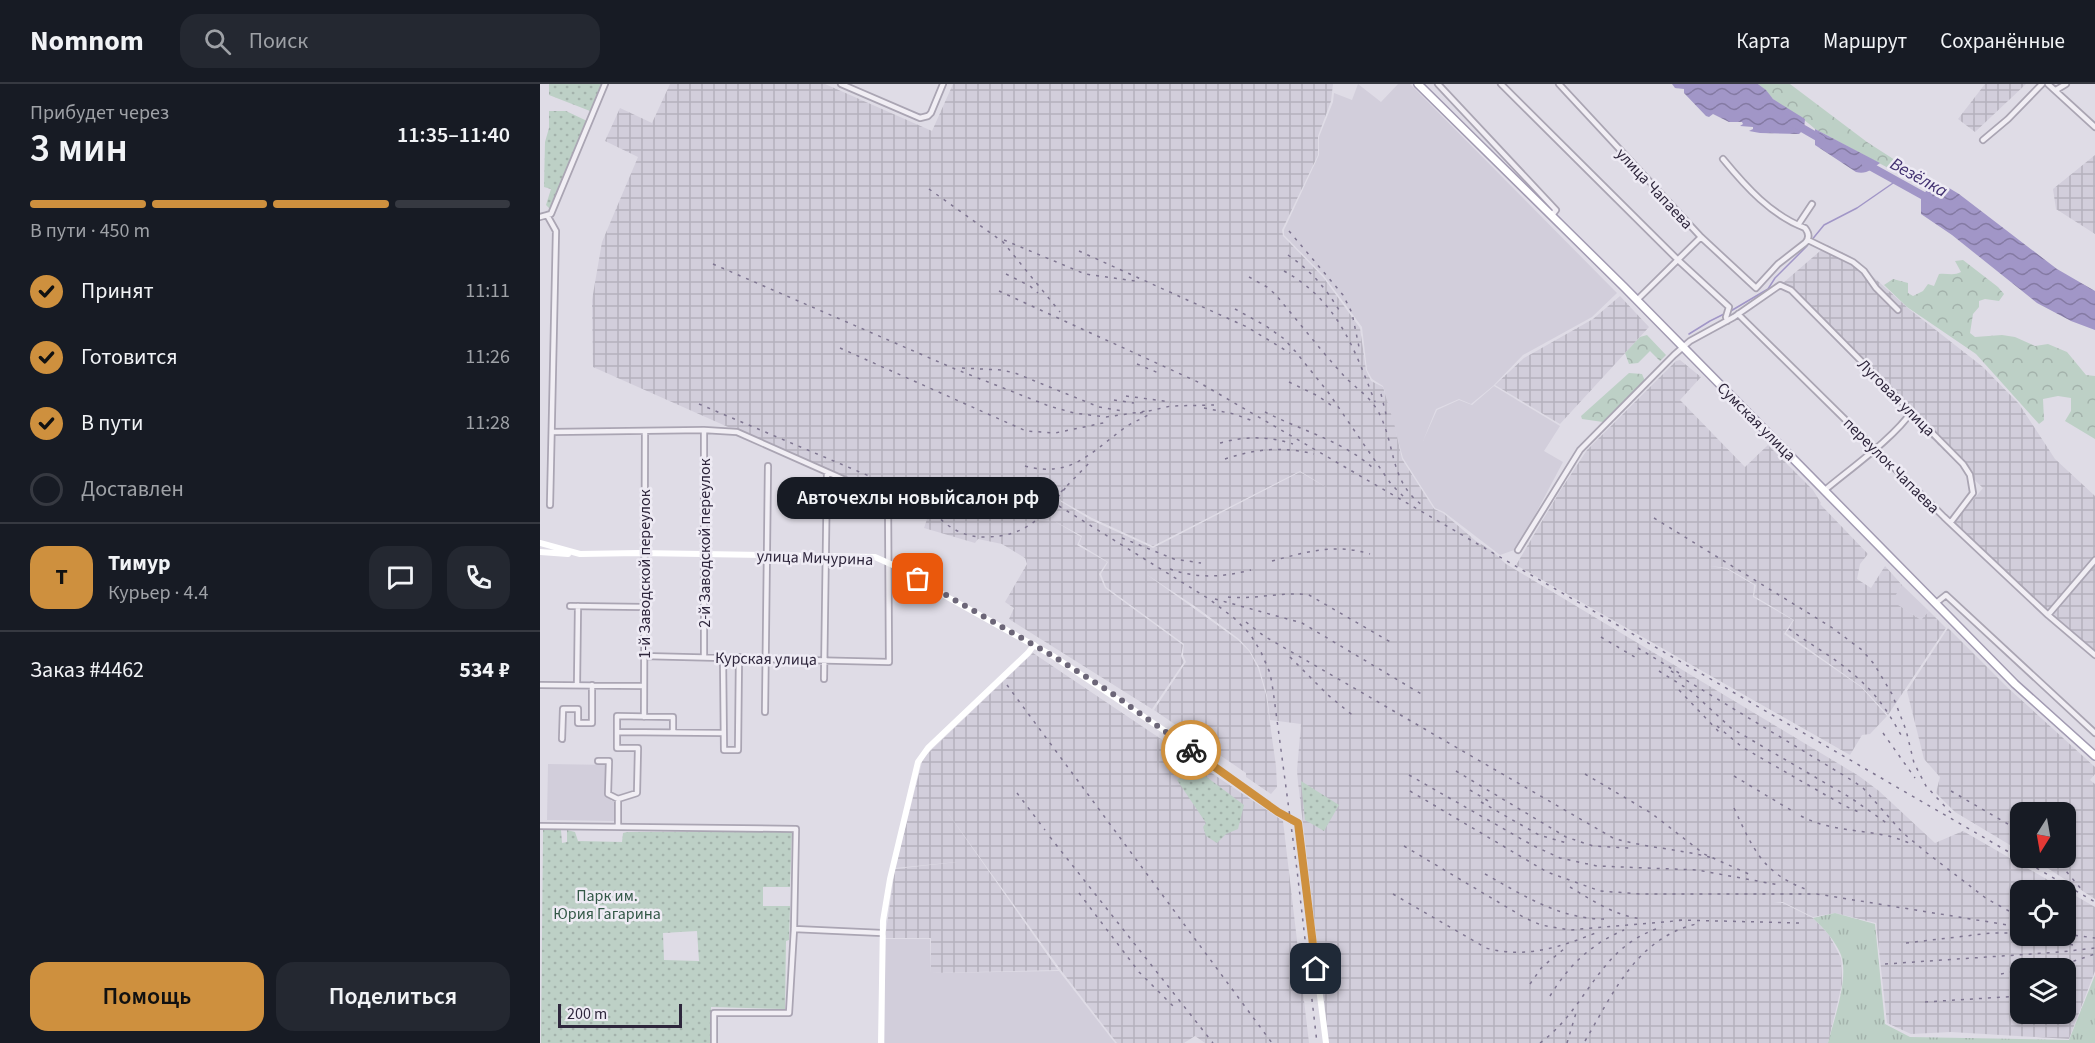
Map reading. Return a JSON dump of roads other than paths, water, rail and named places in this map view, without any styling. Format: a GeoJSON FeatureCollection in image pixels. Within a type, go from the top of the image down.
{"type":"FeatureCollection","features":[{"type":"Feature","properties":{"kind":"main road","name":"Сумская улица"},"geometry":{"type":"LineString","coordinates":[[1418,84],[1683,346],[2015,684],[2095,756]]}},
{"type":"Feature","properties":{"kind":"street"},"geometry":{"type":"LineString","coordinates":[[540,217],[551,214],[605,84]]}},
{"type":"Feature","properties":{"kind":"street"},"geometry":{"type":"LineString","coordinates":[[841,84],[920,118],[931,113],[943,84]]}},
{"type":"Feature","properties":{"kind":"street"},"geometry":{"type":"LineString","coordinates":[[1438,84],[1556,210],[1552,215]]}},
{"type":"Feature","properties":{"kind":"street"},"geometry":{"type":"LineString","coordinates":[[1500,84],[1678,260],[1729,307],[1727,321]]}},
{"type":"Feature","properties":{"kind":"street","name":"улица Чапаева"},"geometry":{"type":"LineString","coordinates":[[1559,84],[1701,237],[1756,288]]}},
{"type":"Feature","properties":{"kind":"street"},"geometry":{"type":"LineString","coordinates":[[1983,140],[2008,119],[2042,84]]}},
{"type":"Feature","properties":{"kind":"street"},"geometry":{"type":"LineString","coordinates":[[2048,84],[2095,127]]}},
{"type":"Feature","properties":{"kind":"street"},"geometry":{"type":"LineString","coordinates":[[2056,90],[2066,84]]}},
{"type":"Feature","properties":{"kind":"street"},"geometry":{"type":"LineString","coordinates":[[1475,139],[1483,132]]}},
{"type":"Feature","properties":{"kind":"street"},"geometry":{"type":"LineString","coordinates":[[1723,159],[1746,187],[1776,213],[1805,228],[1808,232],[1808,240]]}},
{"type":"Feature","properties":{"kind":"street"},"geometry":{"type":"LineString","coordinates":[[1798,225],[1812,204]]}},
{"type":"Feature","properties":{"kind":"street"},"geometry":{"type":"LineString","coordinates":[[547,215],[556,231],[550,505]]}},
{"type":"Feature","properties":{"kind":"street"},"geometry":{"type":"LineString","coordinates":[[1637,300],[1701,237]]}},
{"type":"Feature","properties":{"kind":"street"},"geometry":{"type":"LineString","coordinates":[[1808,240],[1853,262],[1864,271],[1876,288],[1898,310]]}},
{"type":"Feature","properties":{"kind":"street"},"geometry":{"type":"LineString","coordinates":[[1518,550],[1580,450],[1683,346],[1727,321],[1757,299],[1756,288],[1778,264],[1808,240]]}},
{"type":"Feature","properties":{"kind":"street","name":"Луговая улица"},"geometry":{"type":"LineString","coordinates":[[1757,299],[1780,285],[1791,290],[1963,464],[1970,475],[1973,493],[1951,522]]}},
{"type":"Feature","properties":{"kind":"street","name":"переулок Чапаева"},"geometry":{"type":"LineString","coordinates":[[1738,314],[1944,517],[2048,615],[2095,655]]}},
{"type":"Feature","properties":{"kind":"street"},"geometry":{"type":"LineString","coordinates":[[1825,490],[1875,448],[1912,411]]}},
{"type":"Feature","properties":{"kind":"street"},"geometry":{"type":"LineString","coordinates":[[552,432],[704,430],[737,432],[888,500],[888,562]]}},
{"type":"Feature","properties":{"kind":"street","name":"2-й Заводской переулок"},"geometry":{"type":"LineString","coordinates":[[704,430],[704,657]]}},
{"type":"Feature","properties":{"kind":"street","name":"1-й Заводской переулок"},"geometry":{"type":"LineString","coordinates":[[644,717],[645,431]]}},
{"type":"Feature","properties":{"kind":"street"},"geometry":{"type":"LineString","coordinates":[[765,712],[768,466]]}},
{"type":"Feature","properties":{"kind":"street"},"geometry":{"type":"LineString","coordinates":[[824,679],[827,472]]}},
{"type":"Feature","properties":{"kind":"street","name":"улица Мичурина"},"geometry":{"type":"LineString","coordinates":[[540,543],[580,554],[875,557],[888,562],[1034,645],[1110,692],[1278,812],[1298,823],[1326,1043]]}},
{"type":"Feature","properties":{"kind":"street"},"geometry":{"type":"LineString","coordinates":[[540,552],[580,554]]}},
{"type":"Feature","properties":{"kind":"street"},"geometry":{"type":"LineString","coordinates":[[2048,615],[2095,560]]}},
{"type":"Feature","properties":{"kind":"street","name":"Курская улица"},"geometry":{"type":"LineString","coordinates":[[643,656],[889,662],[888,562]]}},
{"type":"Feature","properties":{"kind":"street"},"geometry":{"type":"LineString","coordinates":[[1936,603],[1946,595],[2095,733]]}},
{"type":"Feature","properties":{"kind":"street"},"geometry":{"type":"LineString","coordinates":[[570,606],[643,607]]}},
{"type":"Feature","properties":{"kind":"street"},"geometry":{"type":"LineString","coordinates":[[577,685],[578,606]]}},
{"type":"Feature","properties":{"kind":"street"},"geometry":{"type":"LineString","coordinates":[[881,1043],[882,933],[890,879],[918,762],[928,748],[1034,645]]}},
{"type":"Feature","properties":{"kind":"street"},"geometry":{"type":"LineString","coordinates":[[723,657],[724,750],[738,750],[739,657]]}},
{"type":"Feature","properties":{"kind":"street"},"geometry":{"type":"LineString","coordinates":[[540,685],[644,686]]}},
{"type":"Feature","properties":{"kind":"street"},"geometry":{"type":"LineString","coordinates":[[578,709],[578,723],[592,723],[592,685]]}},
{"type":"Feature","properties":{"kind":"street"},"geometry":{"type":"LineString","coordinates":[[562,739],[563,709],[592,709]]}},
{"type":"Feature","properties":{"kind":"street"},"geometry":{"type":"LineString","coordinates":[[598,761],[609,761],[608,794],[618,799],[637,793],[638,748],[617,748],[617,717],[673,717],[673,732]]}},
{"type":"Feature","properties":{"kind":"street"},"geometry":{"type":"LineString","coordinates":[[617,732],[723,733]]}},
{"type":"Feature","properties":{"kind":"street"},"geometry":{"type":"LineString","coordinates":[[618,799],[618,827]]}},
{"type":"Feature","properties":{"kind":"street"},"geometry":{"type":"LineString","coordinates":[[540,826],[796,829],[794,929],[789,1013],[714,1013],[714,1043]]}},
{"type":"Feature","properties":{"kind":"street"},"geometry":{"type":"LineString","coordinates":[[794,929],[882,933]]}},
{"type":"Feature","properties":{"kind":"water"},"geometry":{"type":"Polygon","coordinates":[[[1672,84],[1758,84],[1773,99],[1805,119],[1804,129],[1799,134],[1749,131],[1753,127],[1740,126],[1742,122],[1729,122],[1713,114],[1706,116],[1684,93],[1684,89],[1675,88],[1672,84]]]}},
{"type":"Feature","properties":{"kind":"water"},"geometry":{"type":"Polygon","coordinates":[[[1815,129],[1880,163],[1866,172],[1856,172],[1815,145],[1815,129]]]}},
{"type":"Feature","properties":{"kind":"water"},"geometry":{"type":"Polygon","coordinates":[[[1939,186],[1949,188],[1959,194],[2057,269],[2095,291],[2095,330],[2071,321],[2037,303],[1952,235],[1921,214],[1921,199],[1926,191],[1939,186]]]}},
{"type":"Feature","properties":{"kind":"waterway","name":"Везёлка"},"geometry":{"type":"LineString","coordinates":[[1795,124],[1821,139]]}},
{"type":"Feature","properties":{"kind":"waterway","name":"Везёлка"},"geometry":{"type":"LineString","coordinates":[[1866,164],[1931,200]]}},
{"type":"Feature","properties":{"kind":"waterway"},"geometry":{"type":"LineString","coordinates":[[1729,312],[1768,289],[1775,278],[1824,225],[1857,208],[1896,181]]}},
{"type":"Feature","properties":{"kind":"waterway"},"geometry":{"type":"LineString","coordinates":[[1689,334],[1724,314]]}},
{"type":"Feature","properties":{"kind":"railway"},"geometry":{"type":"LineString","coordinates":[[929,189],[1003,242],[1060,312]]}},
{"type":"Feature","properties":{"kind":"railway"},"geometry":{"type":"LineString","coordinates":[[1289,231],[1343,295],[1352,313],[1359,347]]}},
{"type":"Feature","properties":{"kind":"railway"},"geometry":{"type":"LineString","coordinates":[[1004,240],[1085,274],[1135,281]]}},
{"type":"Feature","properties":{"kind":"railway"},"geometry":{"type":"LineString","coordinates":[[1079,251],[1247,327],[1290,353]]}},
{"type":"Feature","properties":{"kind":"railway"},"geometry":{"type":"LineString","coordinates":[[1288,255],[1317,280],[1339,310]]}},
{"type":"Feature","properties":{"kind":"railway"},"geometry":{"type":"LineString","coordinates":[[713,264],[955,369],[1049,406],[1074,413],[1106,417],[1147,411]]}},
{"type":"Feature","properties":{"kind":"railway"},"geometry":{"type":"LineString","coordinates":[[1284,271],[1303,283],[1331,311],[1342,327],[1360,363],[1375,402]]}},
{"type":"Feature","properties":{"kind":"railway"},"geometry":{"type":"LineString","coordinates":[[1006,274],[1030,286],[1038,293]]}},
{"type":"Feature","properties":{"kind":"railway"},"geometry":{"type":"LineString","coordinates":[[1249,277],[1275,294],[1337,368],[1373,404],[1385,427],[1395,465],[1405,488],[1425,507]]}},
{"type":"Feature","properties":{"kind":"railway"},"geometry":{"type":"LineString","coordinates":[[999,291],[1200,383],[2095,902]]}},
{"type":"Feature","properties":{"kind":"railway"},"geometry":{"type":"LineString","coordinates":[[1235,309],[1266,326],[1283,338],[1295,351],[1328,392],[1391,484],[1404,497]]}},
{"type":"Feature","properties":{"kind":"railway"},"geometry":{"type":"LineString","coordinates":[[840,348],[1026,431],[1055,433],[1108,422]]}},
{"type":"Feature","properties":{"kind":"railway"},"geometry":{"type":"LineString","coordinates":[[1137,364],[1161,374]]}},
{"type":"Feature","properties":{"kind":"railway"},"geometry":{"type":"LineString","coordinates":[[962,368],[1015,373],[1099,407],[1123,411]]}},
{"type":"Feature","properties":{"kind":"railway"},"geometry":{"type":"LineString","coordinates":[[1289,382],[1318,396],[1335,408]]}},
{"type":"Feature","properties":{"kind":"railway"},"geometry":{"type":"LineString","coordinates":[[1381,394],[1387,418]]}},
{"type":"Feature","properties":{"kind":"railway"},"geometry":{"type":"LineString","coordinates":[[1126,396],[1171,402]]}},
{"type":"Feature","properties":{"kind":"railway"},"geometry":{"type":"LineString","coordinates":[[1114,400],[1134,403]]}},
{"type":"Feature","properties":{"kind":"railway"},"geometry":{"type":"LineString","coordinates":[[699,404],[914,495],[940,519],[961,533],[984,537],[999,536],[1023,529],[1041,516],[1067,486]]}},
{"type":"Feature","properties":{"kind":"railway"},"geometry":{"type":"LineString","coordinates":[[1140,413],[1171,406],[1214,405]]}},
{"type":"Feature","properties":{"kind":"railway"},"geometry":{"type":"LineString","coordinates":[[1204,408],[1234,414],[1253,421]]}},
{"type":"Feature","properties":{"kind":"railway"},"geometry":{"type":"LineString","coordinates":[[1265,412],[1335,443],[1373,468]]}},
{"type":"Feature","properties":{"kind":"railway"},"geometry":{"type":"LineString","coordinates":[[1025,466],[1041,469],[1067,466],[1089,455],[1126,427],[1148,415]]}},
{"type":"Feature","properties":{"kind":"railway"},"geometry":{"type":"LineString","coordinates":[[1220,443],[1257,438],[1275,439],[1293,444]]}},
{"type":"Feature","properties":{"kind":"railway"},"geometry":{"type":"LineString","coordinates":[[1225,459],[1269,450],[1291,450],[1314,454]]}},
{"type":"Feature","properties":{"kind":"railway"},"geometry":{"type":"LineString","coordinates":[[1061,492],[1092,460]]}},
{"type":"Feature","properties":{"kind":"railway"},"geometry":{"type":"LineString","coordinates":[[1059,506],[1209,599],[1250,634],[1261,652],[1270,673],[1273,690],[1317,1043]]}},
{"type":"Feature","properties":{"kind":"railway"},"geometry":{"type":"LineString","coordinates":[[1654,518],[1831,627],[1862,650],[1874,664],[1892,694],[1906,730],[1914,763],[1926,786],[1951,813]]}},
{"type":"Feature","properties":{"kind":"railway"},"geometry":{"type":"LineString","coordinates":[[1122,538],[1174,559],[1201,563]]}},
{"type":"Feature","properties":{"kind":"railway"},"geometry":{"type":"LineString","coordinates":[[1272,561],[1333,549],[1370,554]]}},
{"type":"Feature","properties":{"kind":"railway"},"geometry":{"type":"LineString","coordinates":[[1170,569],[1210,576],[1251,570]]}},
{"type":"Feature","properties":{"kind":"railway"},"geometry":{"type":"LineString","coordinates":[[1228,597],[1309,595],[1392,643]]}},
{"type":"Feature","properties":{"kind":"railway"},"geometry":{"type":"LineString","coordinates":[[1215,599],[1302,623],[1423,695]]}},
{"type":"Feature","properties":{"kind":"railway"},"geometry":{"type":"LineString","coordinates":[[1246,622],[1264,636],[1613,838],[1713,858]]}},
{"type":"Feature","properties":{"kind":"railway"},"geometry":{"type":"LineString","coordinates":[[1789,629],[1857,677],[1880,702],[1901,735]]}},
{"type":"Feature","properties":{"kind":"railway"},"geometry":{"type":"LineString","coordinates":[[1601,637],[1638,659]]}},
{"type":"Feature","properties":{"kind":"railway"},"geometry":{"type":"LineString","coordinates":[[1638,648],[1679,673]]}},
{"type":"Feature","properties":{"kind":"railway"},"geometry":{"type":"LineString","coordinates":[[1290,657],[1328,695],[1356,718]]}},
{"type":"Feature","properties":{"kind":"railway"},"geometry":{"type":"LineString","coordinates":[[1659,671],[1691,691],[1731,728],[1851,798],[1888,824]]}},
{"type":"Feature","properties":{"kind":"railway"},"geometry":{"type":"LineString","coordinates":[[1671,671],[1863,788],[1902,832],[1987,899],[2010,912]]}},
{"type":"Feature","properties":{"kind":"railway"},"geometry":{"type":"LineString","coordinates":[[1007,685],[1272,1043]]}},
{"type":"Feature","properties":{"kind":"railway"},"geometry":{"type":"LineString","coordinates":[[1679,690],[1720,733]]}},
{"type":"Feature","properties":{"kind":"railway"},"geometry":{"type":"LineString","coordinates":[[1717,726],[1742,747],[1843,805],[1863,814]]}},
{"type":"Feature","properties":{"kind":"railway"},"geometry":{"type":"LineString","coordinates":[[1883,733],[1915,778]]}},
{"type":"Feature","properties":{"kind":"railway"},"geometry":{"type":"LineString","coordinates":[[1456,771],[1566,837],[1593,846],[1629,848]]}},
{"type":"Feature","properties":{"kind":"railway"},"geometry":{"type":"LineString","coordinates":[[1585,774],[1651,813],[1704,854],[1751,875]]}},
{"type":"Feature","properties":{"kind":"railway"},"geometry":{"type":"LineString","coordinates":[[1409,775],[1532,845],[1560,858],[1597,866],[1697,870],[1779,885]]}},
{"type":"Feature","properties":{"kind":"railway"},"geometry":{"type":"LineString","coordinates":[[1734,776],[1794,812]]}},
{"type":"Feature","properties":{"kind":"railway"},"geometry":{"type":"LineString","coordinates":[[1470,790],[1490,802]]}},
{"type":"Feature","properties":{"kind":"railway"},"geometry":{"type":"LineString","coordinates":[[1410,791],[1547,872],[1600,891],[1641,894],[1817,894],[2010,925]]}},
{"type":"Feature","properties":{"kind":"railway"},"geometry":{"type":"LineString","coordinates":[[1951,791],[2010,825]]}},
{"type":"Feature","properties":{"kind":"railway"},"geometry":{"type":"LineString","coordinates":[[1017,793],[1045,830]]}},
{"type":"Feature","properties":{"kind":"railway"},"geometry":{"type":"LineString","coordinates":[[1481,802],[1539,835],[1570,844]]}},
{"type":"Feature","properties":{"kind":"railway"},"geometry":{"type":"LineString","coordinates":[[1734,808],[1754,848],[1770,868],[1793,884],[1808,890]]}},
{"type":"Feature","properties":{"kind":"railway"},"geometry":{"type":"LineString","coordinates":[[1801,816],[1828,826],[1884,835],[1911,844]]}},
{"type":"Feature","properties":{"kind":"railway"},"geometry":{"type":"LineString","coordinates":[[1050,837],[1213,1043]]}},
{"type":"Feature","properties":{"kind":"railway"},"geometry":{"type":"LineString","coordinates":[[1404,846],[1525,918],[1541,925],[1570,930],[1686,920]]}},
{"type":"Feature","properties":{"kind":"railway"},"geometry":{"type":"LineString","coordinates":[[2063,868],[2082,890]]}},
{"type":"Feature","properties":{"kind":"railway"},"geometry":{"type":"LineString","coordinates":[[1485,874],[1557,910],[1572,915],[1604,919]]}},
{"type":"Feature","properties":{"kind":"railway"},"geometry":{"type":"LineString","coordinates":[[1570,887],[1623,915],[1643,919]]}},
{"type":"Feature","properties":{"kind":"railway"},"geometry":{"type":"LineString","coordinates":[[1079,893],[1139,972],[1173,1006]]}},
{"type":"Feature","properties":{"kind":"railway"},"geometry":{"type":"LineString","coordinates":[[1393,894],[1486,948],[1501,951],[1543,950],[1598,932]]}},
{"type":"Feature","properties":{"kind":"railway"},"geometry":{"type":"LineString","coordinates":[[1679,920],[1800,923]]}},
{"type":"Feature","properties":{"kind":"railway"},"geometry":{"type":"LineString","coordinates":[[1585,1041],[1617,986],[1642,955],[1675,931],[1696,924]]}},
{"type":"Feature","properties":{"kind":"railway"},"geometry":{"type":"LineString","coordinates":[[1540,1043],[1571,1012],[1595,979],[1623,948],[1640,936],[1662,927]]}},
{"type":"Feature","properties":{"kind":"railway"},"geometry":{"type":"LineString","coordinates":[[1550,996],[1573,965],[1601,942],[1624,930]]}},
{"type":"Feature","properties":{"kind":"railway"},"geometry":{"type":"LineString","coordinates":[[1906,943],[1991,933],[2010,933]]}},
{"type":"Feature","properties":{"kind":"railway"},"geometry":{"type":"LineString","coordinates":[[2076,935],[2095,938]]}},
{"type":"Feature","properties":{"kind":"railway"},"geometry":{"type":"LineString","coordinates":[[1885,964],[2095,948]]}},
{"type":"Feature","properties":{"kind":"railway"},"geometry":{"type":"LineString","coordinates":[[1530,984],[1542,967],[1564,949]]}},
{"type":"Feature","properties":{"kind":"railway"},"geometry":{"type":"LineString","coordinates":[[2076,960],[2095,954]]}},
{"type":"Feature","properties":{"kind":"railway"},"geometry":{"type":"LineString","coordinates":[[2001,974],[2010,972]]}},
{"type":"Feature","properties":{"kind":"railway"},"geometry":{"type":"LineString","coordinates":[[1925,1002],[2010,997]]}},
{"type":"Feature","properties":{"kind":"railway"},"geometry":{"type":"LineString","coordinates":[[1567,1043],[1576,1013]]}},
{"type":"Feature","properties":{"kind":"place","name":"Авточехлы новыйсалон рф"},"geometry":{"type":"Point","coordinates":[918,579]}},
{"type":"Feature","properties":{"kind":"park label","name":"Парк им. Юрия Гагарина"},"geometry":{"type":"Point","coordinates":[607,904]}}]}
